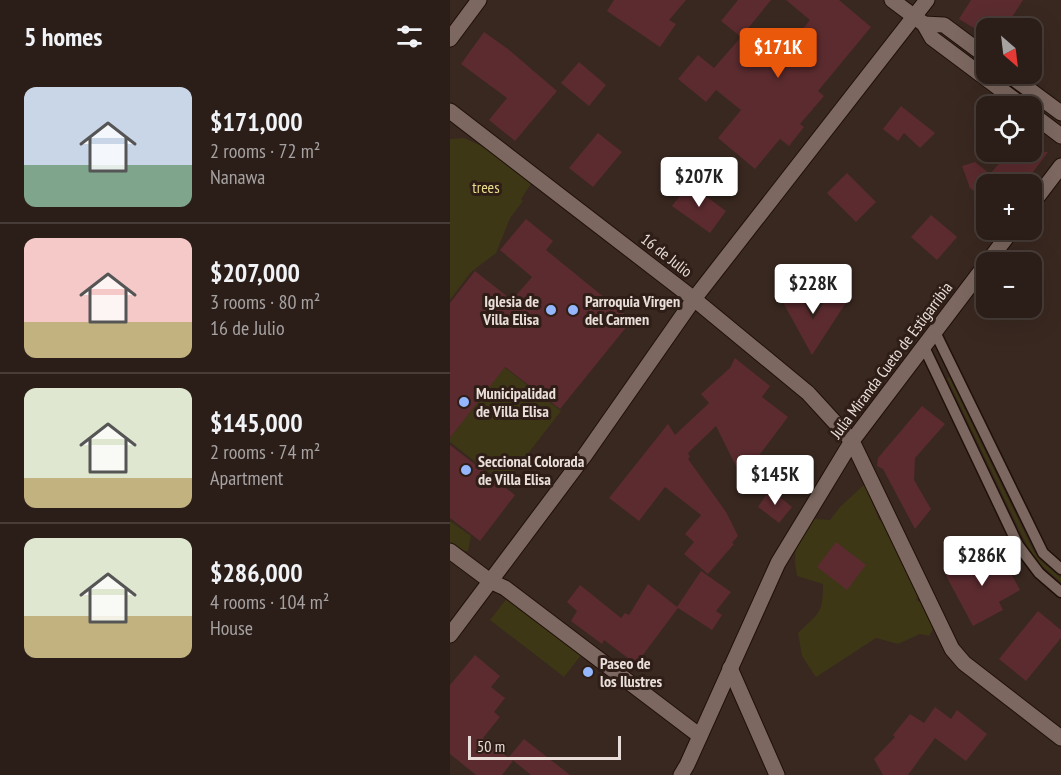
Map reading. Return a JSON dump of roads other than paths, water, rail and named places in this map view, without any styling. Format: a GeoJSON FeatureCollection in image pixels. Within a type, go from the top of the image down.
{"type":"FeatureCollection","features":[{"type":"Feature","properties":{"kind":"street"},"geometry":{"type":"LineString","coordinates":[[450,39],[479,0]]}},
{"type":"Feature","properties":{"kind":"street"},"geometry":{"type":"LineString","coordinates":[[892,0],[919,21],[932,38],[1010,96]]}},
{"type":"Feature","properties":{"kind":"street"},"geometry":{"type":"LineString","coordinates":[[450,635],[585,455],[694,299],[897,37],[919,21],[927,0]]}},
{"type":"Feature","properties":{"kind":"street"},"geometry":{"type":"LineString","coordinates":[[919,21],[944,25],[976,49]]}},
{"type":"Feature","properties":{"kind":"street"},"geometry":{"type":"LineString","coordinates":[[1022,84],[1061,113]]}},
{"type":"Feature","properties":{"kind":"street","name":"16 de Julio"},"geometry":{"type":"LineString","coordinates":[[450,111],[694,299],[808,393],[852,441],[952,649],[964,663],[1061,738]]}},
{"type":"Feature","properties":{"kind":"street"},"geometry":{"type":"LineString","coordinates":[[1042,121],[1061,135]]}},
{"type":"Feature","properties":{"kind":"street"},"geometry":{"type":"LineString","coordinates":[[1042,191],[1061,166]]}},
{"type":"Feature","properties":{"kind":"street","name":"Julia Miranda Cueto de Estigarribia"},"geometry":{"type":"LineString","coordinates":[[681,775],[777,563],[852,441],[922,345],[1004,240]]}},
{"type":"Feature","properties":{"kind":"street"},"geometry":{"type":"LineString","coordinates":[[450,552],[490,581],[505,588],[700,736]]}},
{"type":"Feature","properties":{"kind":"street"},"geometry":{"type":"LineString","coordinates":[[729,668],[777,775]]}},
{"type":"Feature","properties":{"kind":"lane"},"geometry":{"type":"LineString","coordinates":[[934,330],[1044,553],[1061,569]]}},
{"type":"Feature","properties":{"kind":"lane"},"geometry":{"type":"LineString","coordinates":[[922,345],[1018,545],[1039,573],[1061,592]]}},
{"type":"Feature","properties":{"kind":"place","name":"Iglesia de Villa Elisa"},"geometry":{"type":"Point","coordinates":[551,310]}},
{"type":"Feature","properties":{"kind":"place","name":"Parroquia Virgen del Carmen"},"geometry":{"type":"Point","coordinates":[573,310]}},
{"type":"Feature","properties":{"kind":"place","name":"Municipalidad de Villa Elisa"},"geometry":{"type":"Point","coordinates":[464,402]}},
{"type":"Feature","properties":{"kind":"place","name":"Seccional Colorada de Villa Elisa"},"geometry":{"type":"Point","coordinates":[466,470]}},
{"type":"Feature","properties":{"kind":"place","name":"Paseo de los Ilustres"},"geometry":{"type":"Point","coordinates":[588,672]}},
{"type":"Feature","properties":{"kind":"park label","name":"trees"},"geometry":{"type":"Point","coordinates":[486,187]}}]}
